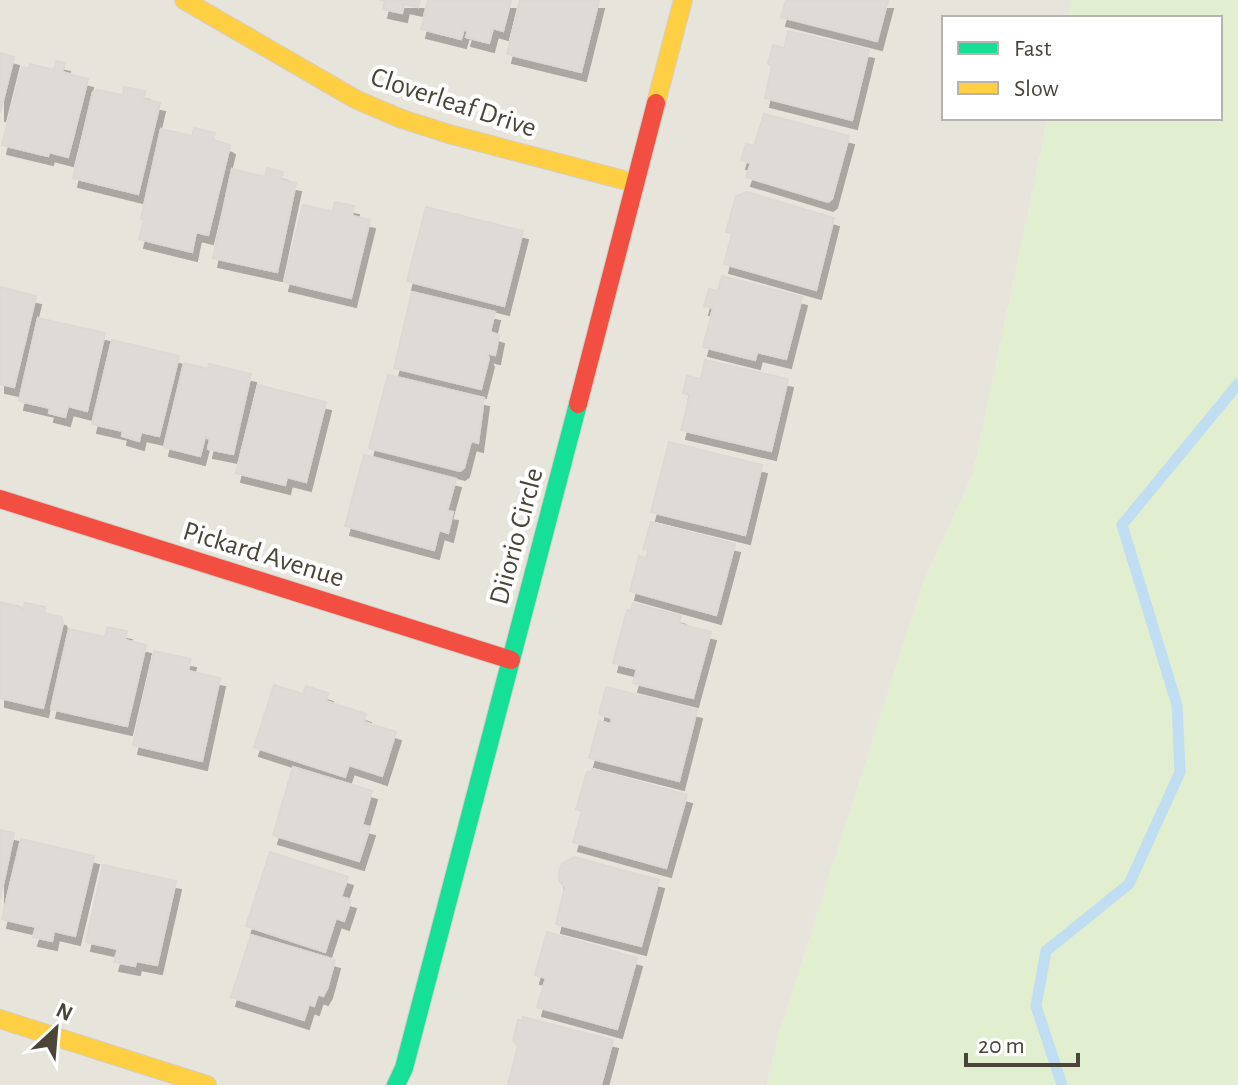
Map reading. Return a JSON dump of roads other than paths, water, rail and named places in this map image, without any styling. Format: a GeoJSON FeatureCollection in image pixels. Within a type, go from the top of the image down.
{"type":"FeatureCollection","features":[{"type":"Feature","properties":{"kind":"street","name":"Cloverleaf Drive"},"geometry":{"type":"LineString","coordinates":[[184,0],[357,100],[402,119],[635,183]]}},
{"type":"Feature","properties":{"kind":"street","name":"Diiorio Circle"},"geometry":{"type":"LineString","coordinates":[[396,1085],[404,1068],[683,0]]}},
{"type":"Feature","properties":{"kind":"street","name":"Pickard Avenue"},"geometry":{"type":"LineString","coordinates":[[0,499],[511,660]]}},
{"type":"Feature","properties":{"kind":"street"},"geometry":{"type":"LineString","coordinates":[[0,1019],[207,1085]]}},
{"type":"Feature","properties":{"kind":"waterway"},"geometry":{"type":"LineString","coordinates":[[1062,1085],[1036,1006],[1046,951],[1129,884],[1180,772],[1177,705],[1122,525],[1238,384]]}}]}
